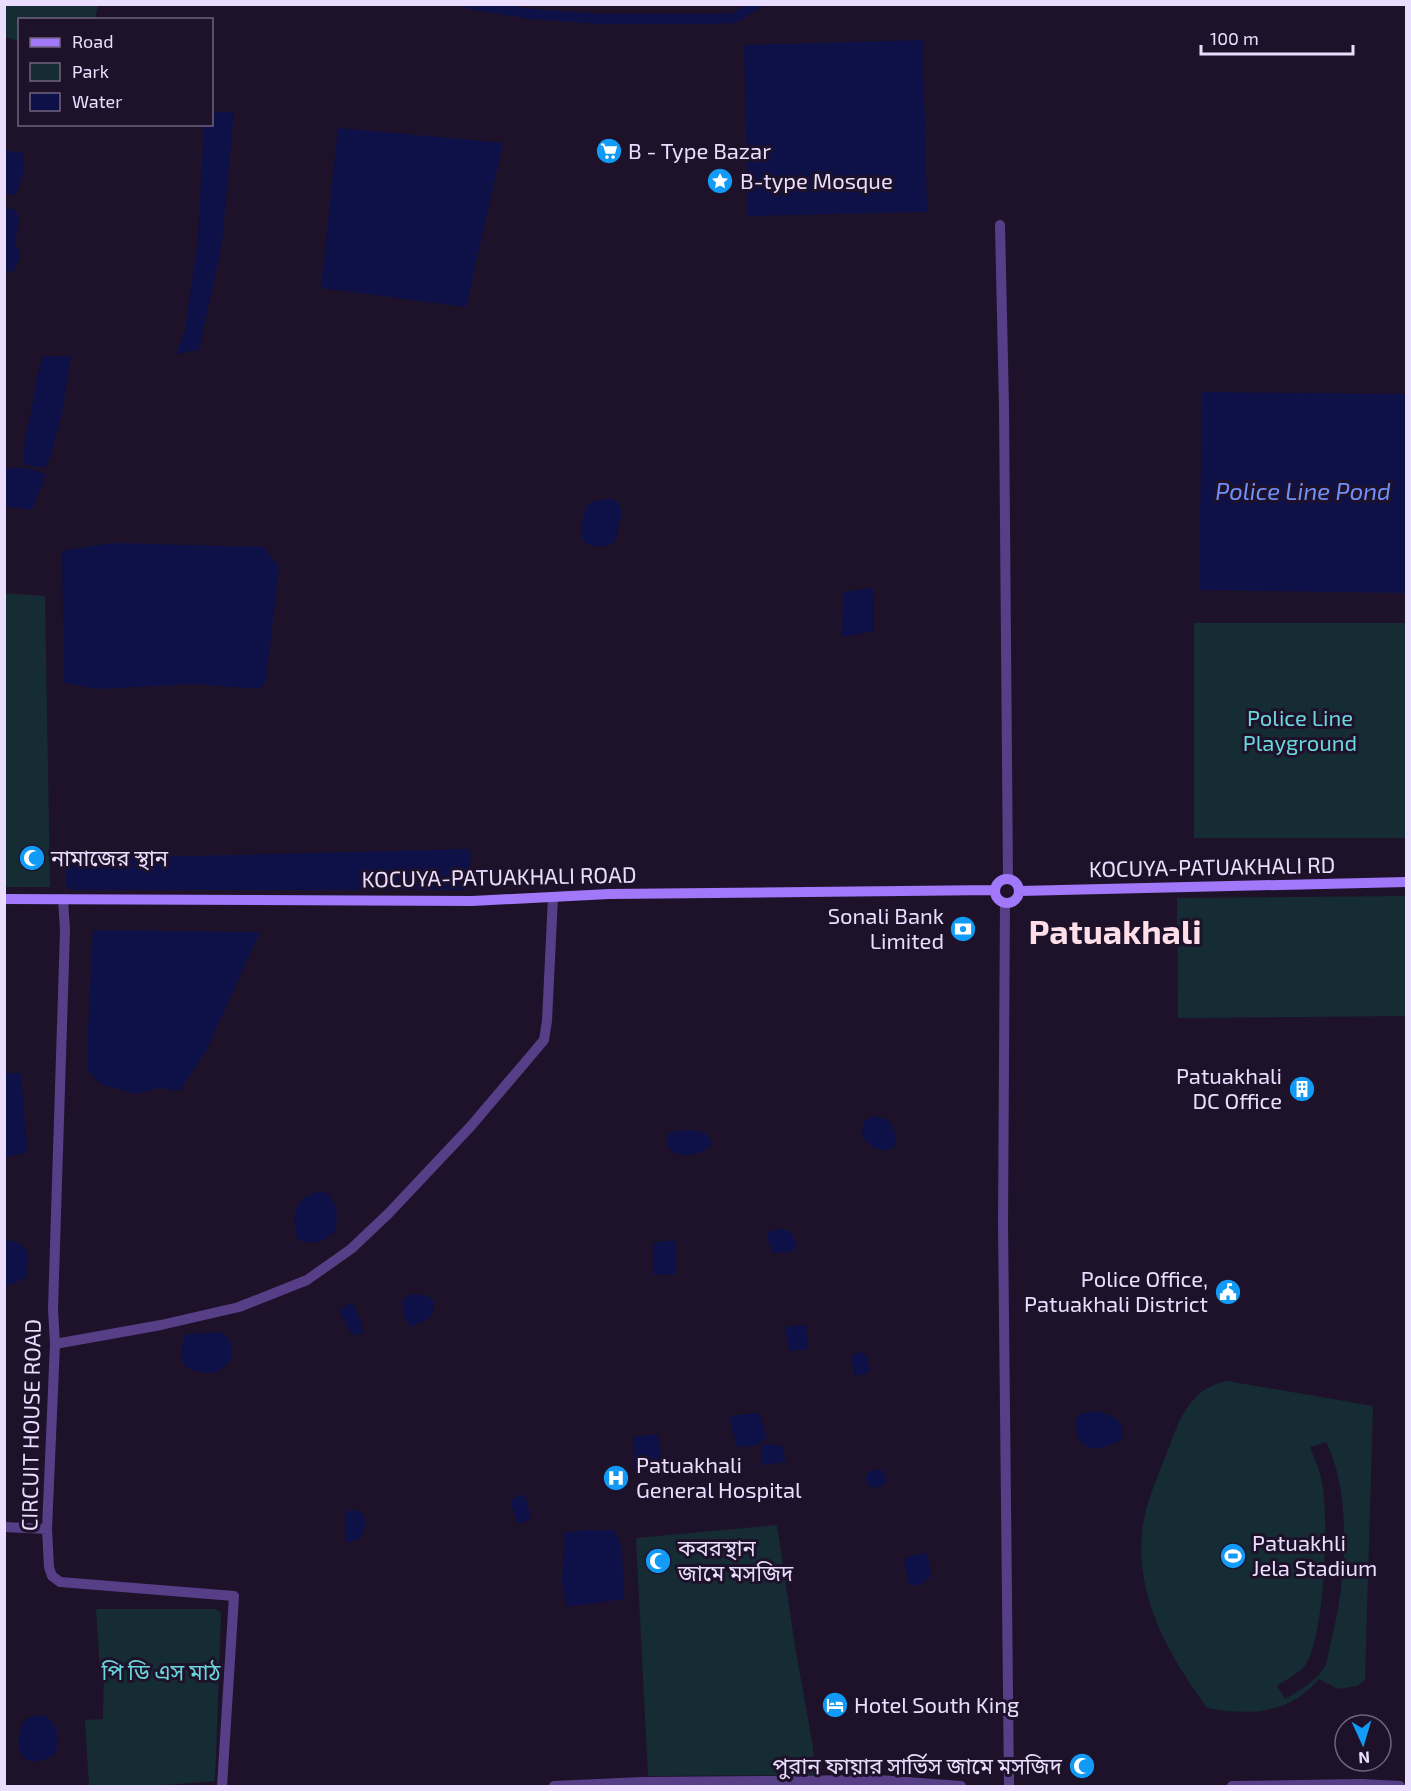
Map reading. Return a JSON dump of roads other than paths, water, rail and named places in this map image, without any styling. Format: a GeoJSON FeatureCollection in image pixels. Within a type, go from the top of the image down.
{"type":"FeatureCollection","features":[{"type":"Feature","properties":{"kind":"main road"},"geometry":{"type":"LineString","coordinates":[[1008,879],[1017,885],[1019,891],[1012,902],[1005,903],[1000,900],[995,890],[1002,880],[1008,879]]}},
{"type":"Feature","properties":{"kind":"main road","name":"KOCUYA-PATUAKHALI RD"},"geometry":{"type":"LineString","coordinates":[[1019,891],[1407,882]]}},
{"type":"Feature","properties":{"kind":"main road","name":"KOCUYA-PATUAKHALI ROAD"},"geometry":{"type":"LineString","coordinates":[[4,899],[472,901],[609,894],[995,890]]}},
{"type":"Feature","properties":{"kind":"street"},"geometry":{"type":"LineString","coordinates":[[1000,225],[1005,428],[1008,879]]}},
{"type":"Feature","properties":{"kind":"street"},"geometry":{"type":"LineString","coordinates":[[55,1344],[161,1325],[239,1307],[307,1280],[351,1249],[388,1214],[471,1126],[544,1040],[547,1021],[553,897]]}},
{"type":"Feature","properties":{"kind":"street","name":"CIRCUIT HOUSE ROAD"},"geometry":{"type":"LineString","coordinates":[[63,899],[63,996],[53,1310],[55,1344],[47,1529],[49,1567],[52,1576],[60,1582],[234,1596],[222,1786]]}},
{"type":"Feature","properties":{"kind":"street"},"geometry":{"type":"LineString","coordinates":[[1005,903],[1003,1222],[1009,1786]]}},
{"type":"Feature","properties":{"kind":"street"},"geometry":{"type":"LineString","coordinates":[[4,1527],[47,1529]]}},
{"type":"Feature","properties":{"kind":"street"},"geometry":{"type":"LineString","coordinates":[[554,1786],[642,1782],[868,1780],[961,1786]]}},
{"type":"Feature","properties":{"kind":"street"},"geometry":{"type":"LineString","coordinates":[[1232,1786],[1362,1784],[1400,1786]]}},
{"type":"Feature","properties":{"kind":"water"},"geometry":{"type":"Polygon","coordinates":[[[923,40],[927,212],[748,216],[744,45],[923,40]]]}},
{"type":"Feature","properties":{"kind":"water"},"geometry":{"type":"Polygon","coordinates":[[[213,112],[234,112],[222,243],[199,350],[176,354],[185,331],[198,239],[204,126],[213,126],[213,112]]]}},
{"type":"Feature","properties":{"kind":"water"},"geometry":{"type":"Polygon","coordinates":[[[338,128],[503,143],[466,307],[321,288],[338,128]]]}},
{"type":"Feature","properties":{"kind":"water"},"geometry":{"type":"Polygon","coordinates":[[[4,150],[24,153],[23,174],[16,195],[5,194],[4,150]]]}},
{"type":"Feature","properties":{"kind":"water"},"geometry":{"type":"Polygon","coordinates":[[[5,207],[15,210],[19,217],[15,245],[20,256],[12,273],[6,271],[5,274],[5,207]]]}},
{"type":"Feature","properties":{"kind":"water"},"geometry":{"type":"Polygon","coordinates":[[[71,356],[62,414],[49,461],[45,467],[34,467],[24,463],[24,448],[43,357],[71,356]]]}},
{"type":"Feature","properties":{"kind":"water","name":"Police Line Pond"},"geometry":{"type":"Polygon","coordinates":[[[1202,392],[1406,394],[1406,593],[1199,590],[1202,392]]]}},
{"type":"Feature","properties":{"kind":"water"},"geometry":{"type":"Polygon","coordinates":[[[4,468],[26,468],[46,474],[32,510],[5,506],[4,468]]]}},
{"type":"Feature","properties":{"kind":"water"},"geometry":{"type":"Polygon","coordinates":[[[611,499],[619,502],[622,513],[615,542],[602,546],[590,545],[582,539],[581,534],[587,505],[597,500],[611,499]]]}},
{"type":"Feature","properties":{"kind":"water"},"geometry":{"type":"Polygon","coordinates":[[[111,543],[264,547],[279,567],[266,681],[260,689],[192,684],[97,689],[64,683],[62,551],[111,543]]]}},
{"type":"Feature","properties":{"kind":"water"},"geometry":{"type":"Polygon","coordinates":[[[873,588],[874,631],[842,637],[843,592],[873,588]]]}},
{"type":"Feature","properties":{"kind":"water"},"geometry":{"type":"Polygon","coordinates":[[[469,849],[471,856],[466,890],[70,890],[66,885],[66,857],[70,856],[198,856],[469,849]]]}},
{"type":"Feature","properties":{"kind":"water"},"geometry":{"type":"Polygon","coordinates":[[[93,930],[260,932],[207,1049],[180,1091],[158,1088],[136,1094],[100,1084],[88,1071],[93,930]]]}},
{"type":"Feature","properties":{"kind":"water"},"geometry":{"type":"Polygon","coordinates":[[[5,1073],[21,1073],[27,1147],[26,1153],[5,1157],[5,1073]]]}},
{"type":"Feature","properties":{"kind":"water"},"geometry":{"type":"Polygon","coordinates":[[[870,1117],[882,1118],[891,1124],[895,1135],[894,1148],[876,1149],[862,1137],[863,1123],[870,1117]]]}},
{"type":"Feature","properties":{"kind":"water"},"geometry":{"type":"Polygon","coordinates":[[[688,1130],[706,1134],[712,1144],[699,1153],[681,1154],[671,1151],[667,1145],[667,1135],[670,1132],[688,1130]]]}},
{"type":"Feature","properties":{"kind":"water"},"geometry":{"type":"Polygon","coordinates":[[[324,1191],[335,1205],[337,1221],[335,1232],[312,1243],[297,1239],[294,1221],[297,1207],[306,1197],[324,1191]]]}},
{"type":"Feature","properties":{"kind":"water"},"geometry":{"type":"Polygon","coordinates":[[[779,1229],[790,1232],[797,1248],[790,1252],[773,1253],[767,1237],[770,1231],[779,1229]]]}},
{"type":"Feature","properties":{"kind":"water"},"geometry":{"type":"Polygon","coordinates":[[[4,1240],[20,1244],[24,1247],[28,1257],[26,1278],[6,1286],[4,1285],[4,1240]]]}},
{"type":"Feature","properties":{"kind":"water"},"geometry":{"type":"Polygon","coordinates":[[[675,1241],[676,1274],[654,1275],[653,1243],[675,1241]]]}},
{"type":"Feature","properties":{"kind":"water"},"geometry":{"type":"Polygon","coordinates":[[[414,1294],[427,1296],[433,1300],[434,1307],[430,1318],[411,1327],[405,1318],[402,1302],[406,1297],[414,1294]]]}},
{"type":"Feature","properties":{"kind":"water"},"geometry":{"type":"Polygon","coordinates":[[[348,1304],[353,1304],[363,1333],[352,1335],[339,1311],[348,1304]]]}},
{"type":"Feature","properties":{"kind":"water"},"geometry":{"type":"Polygon","coordinates":[[[806,1325],[808,1349],[789,1351],[785,1327],[806,1325]]]}},
{"type":"Feature","properties":{"kind":"water"},"geometry":{"type":"Polygon","coordinates":[[[217,1332],[226,1335],[231,1342],[231,1360],[220,1370],[212,1373],[187,1367],[181,1359],[181,1354],[183,1340],[187,1334],[217,1332]]]}},
{"type":"Feature","properties":{"kind":"water"},"geometry":{"type":"Polygon","coordinates":[[[858,1352],[866,1354],[870,1370],[865,1374],[855,1376],[851,1357],[858,1352]]]}},
{"type":"Feature","properties":{"kind":"water"},"geometry":{"type":"Polygon","coordinates":[[[1093,1411],[1115,1418],[1123,1432],[1122,1439],[1103,1447],[1090,1448],[1084,1445],[1077,1434],[1076,1420],[1078,1415],[1093,1411]]]}},
{"type":"Feature","properties":{"kind":"water"},"geometry":{"type":"Polygon","coordinates":[[[759,1413],[767,1438],[755,1446],[737,1447],[729,1416],[759,1413]]]}},
{"type":"Feature","properties":{"kind":"water"},"geometry":{"type":"Polygon","coordinates":[[[657,1434],[661,1451],[658,1466],[638,1472],[634,1468],[633,1437],[657,1434]]]}},
{"type":"Feature","properties":{"kind":"water"},"geometry":{"type":"Polygon","coordinates":[[[765,1444],[782,1446],[786,1462],[762,1465],[761,1446],[765,1444]]]}},
{"type":"Feature","properties":{"kind":"water"},"geometry":{"type":"Polygon","coordinates":[[[881,1470],[887,1477],[885,1484],[875,1488],[868,1485],[865,1478],[869,1471],[881,1470]]]}},
{"type":"Feature","properties":{"kind":"water"},"geometry":{"type":"Polygon","coordinates":[[[523,1494],[531,1518],[517,1523],[510,1500],[523,1494]]]}},
{"type":"Feature","properties":{"kind":"water"},"geometry":{"type":"Polygon","coordinates":[[[354,1510],[364,1514],[365,1524],[361,1538],[348,1543],[345,1514],[354,1510]]]}},
{"type":"Feature","properties":{"kind":"water"},"geometry":{"type":"Polygon","coordinates":[[[614,1530],[622,1549],[624,1599],[567,1607],[562,1582],[564,1533],[614,1530]]]}},
{"type":"Feature","properties":{"kind":"water"},"geometry":{"type":"Polygon","coordinates":[[[925,1553],[931,1576],[920,1585],[909,1585],[904,1560],[925,1553]]]}},
{"type":"Feature","properties":{"kind":"water"},"geometry":{"type":"Polygon","coordinates":[[[44,1715],[53,1723],[57,1732],[56,1754],[44,1760],[27,1760],[22,1756],[18,1741],[24,1720],[32,1716],[44,1715]]]}},
{"type":"Feature","properties":{"kind":"waterway"},"geometry":{"type":"LineString","coordinates":[[469,4],[531,14],[603,19],[734,18],[758,4]]}},
{"type":"Feature","properties":{"kind":"place","name":"B - Type Bazar"},"geometry":{"type":"Point","coordinates":[609,151]}},
{"type":"Feature","properties":{"kind":"place","name":"B-type Mosque"},"geometry":{"type":"Point","coordinates":[720,181]}},
{"type":"Feature","properties":{"kind":"place","name":"নামাজের স্থান"},"geometry":{"type":"Point","coordinates":[32,858]}},
{"type":"Feature","properties":{"kind":"place","name":"Sonali Bank Limited"},"geometry":{"type":"Point","coordinates":[963,929]}},
{"type":"Feature","properties":{"kind":"place","name":"Patuakhali DC Office"},"geometry":{"type":"Point","coordinates":[1302,1089]}},
{"type":"Feature","properties":{"kind":"place","name":"Police Office, Patuakhali District"},"geometry":{"type":"Point","coordinates":[1228,1292]}},
{"type":"Feature","properties":{"kind":"place","name":"Patuakhali General Hospital"},"geometry":{"type":"Point","coordinates":[616,1478]}},
{"type":"Feature","properties":{"kind":"place","name":"Patuakhli Jela Stadium"},"geometry":{"type":"Point","coordinates":[1233,1556]}},
{"type":"Feature","properties":{"kind":"place","name":"কবরস্থান জামে মসজিদ"},"geometry":{"type":"Point","coordinates":[658,1561]}},
{"type":"Feature","properties":{"kind":"place","name":"Hotel South King"},"geometry":{"type":"Point","coordinates":[835,1705]}},
{"type":"Feature","properties":{"kind":"place","name":"পুরান ফায়ার সার্ভিস জামে মসজিদ"},"geometry":{"type":"Point","coordinates":[1082,1766]}},
{"type":"Feature","properties":{"kind":"district","name":"Patuakhali"},"geometry":{"type":"Point","coordinates":[1115,932]}},
{"type":"Feature","properties":{"kind":"park label","name":"Police Line Playground"},"geometry":{"type":"Point","coordinates":[1300,730]}},
{"type":"Feature","properties":{"kind":"park label","name":"পি ডি এস মাঠ"},"geometry":{"type":"Point","coordinates":[161,1672]}}]}
